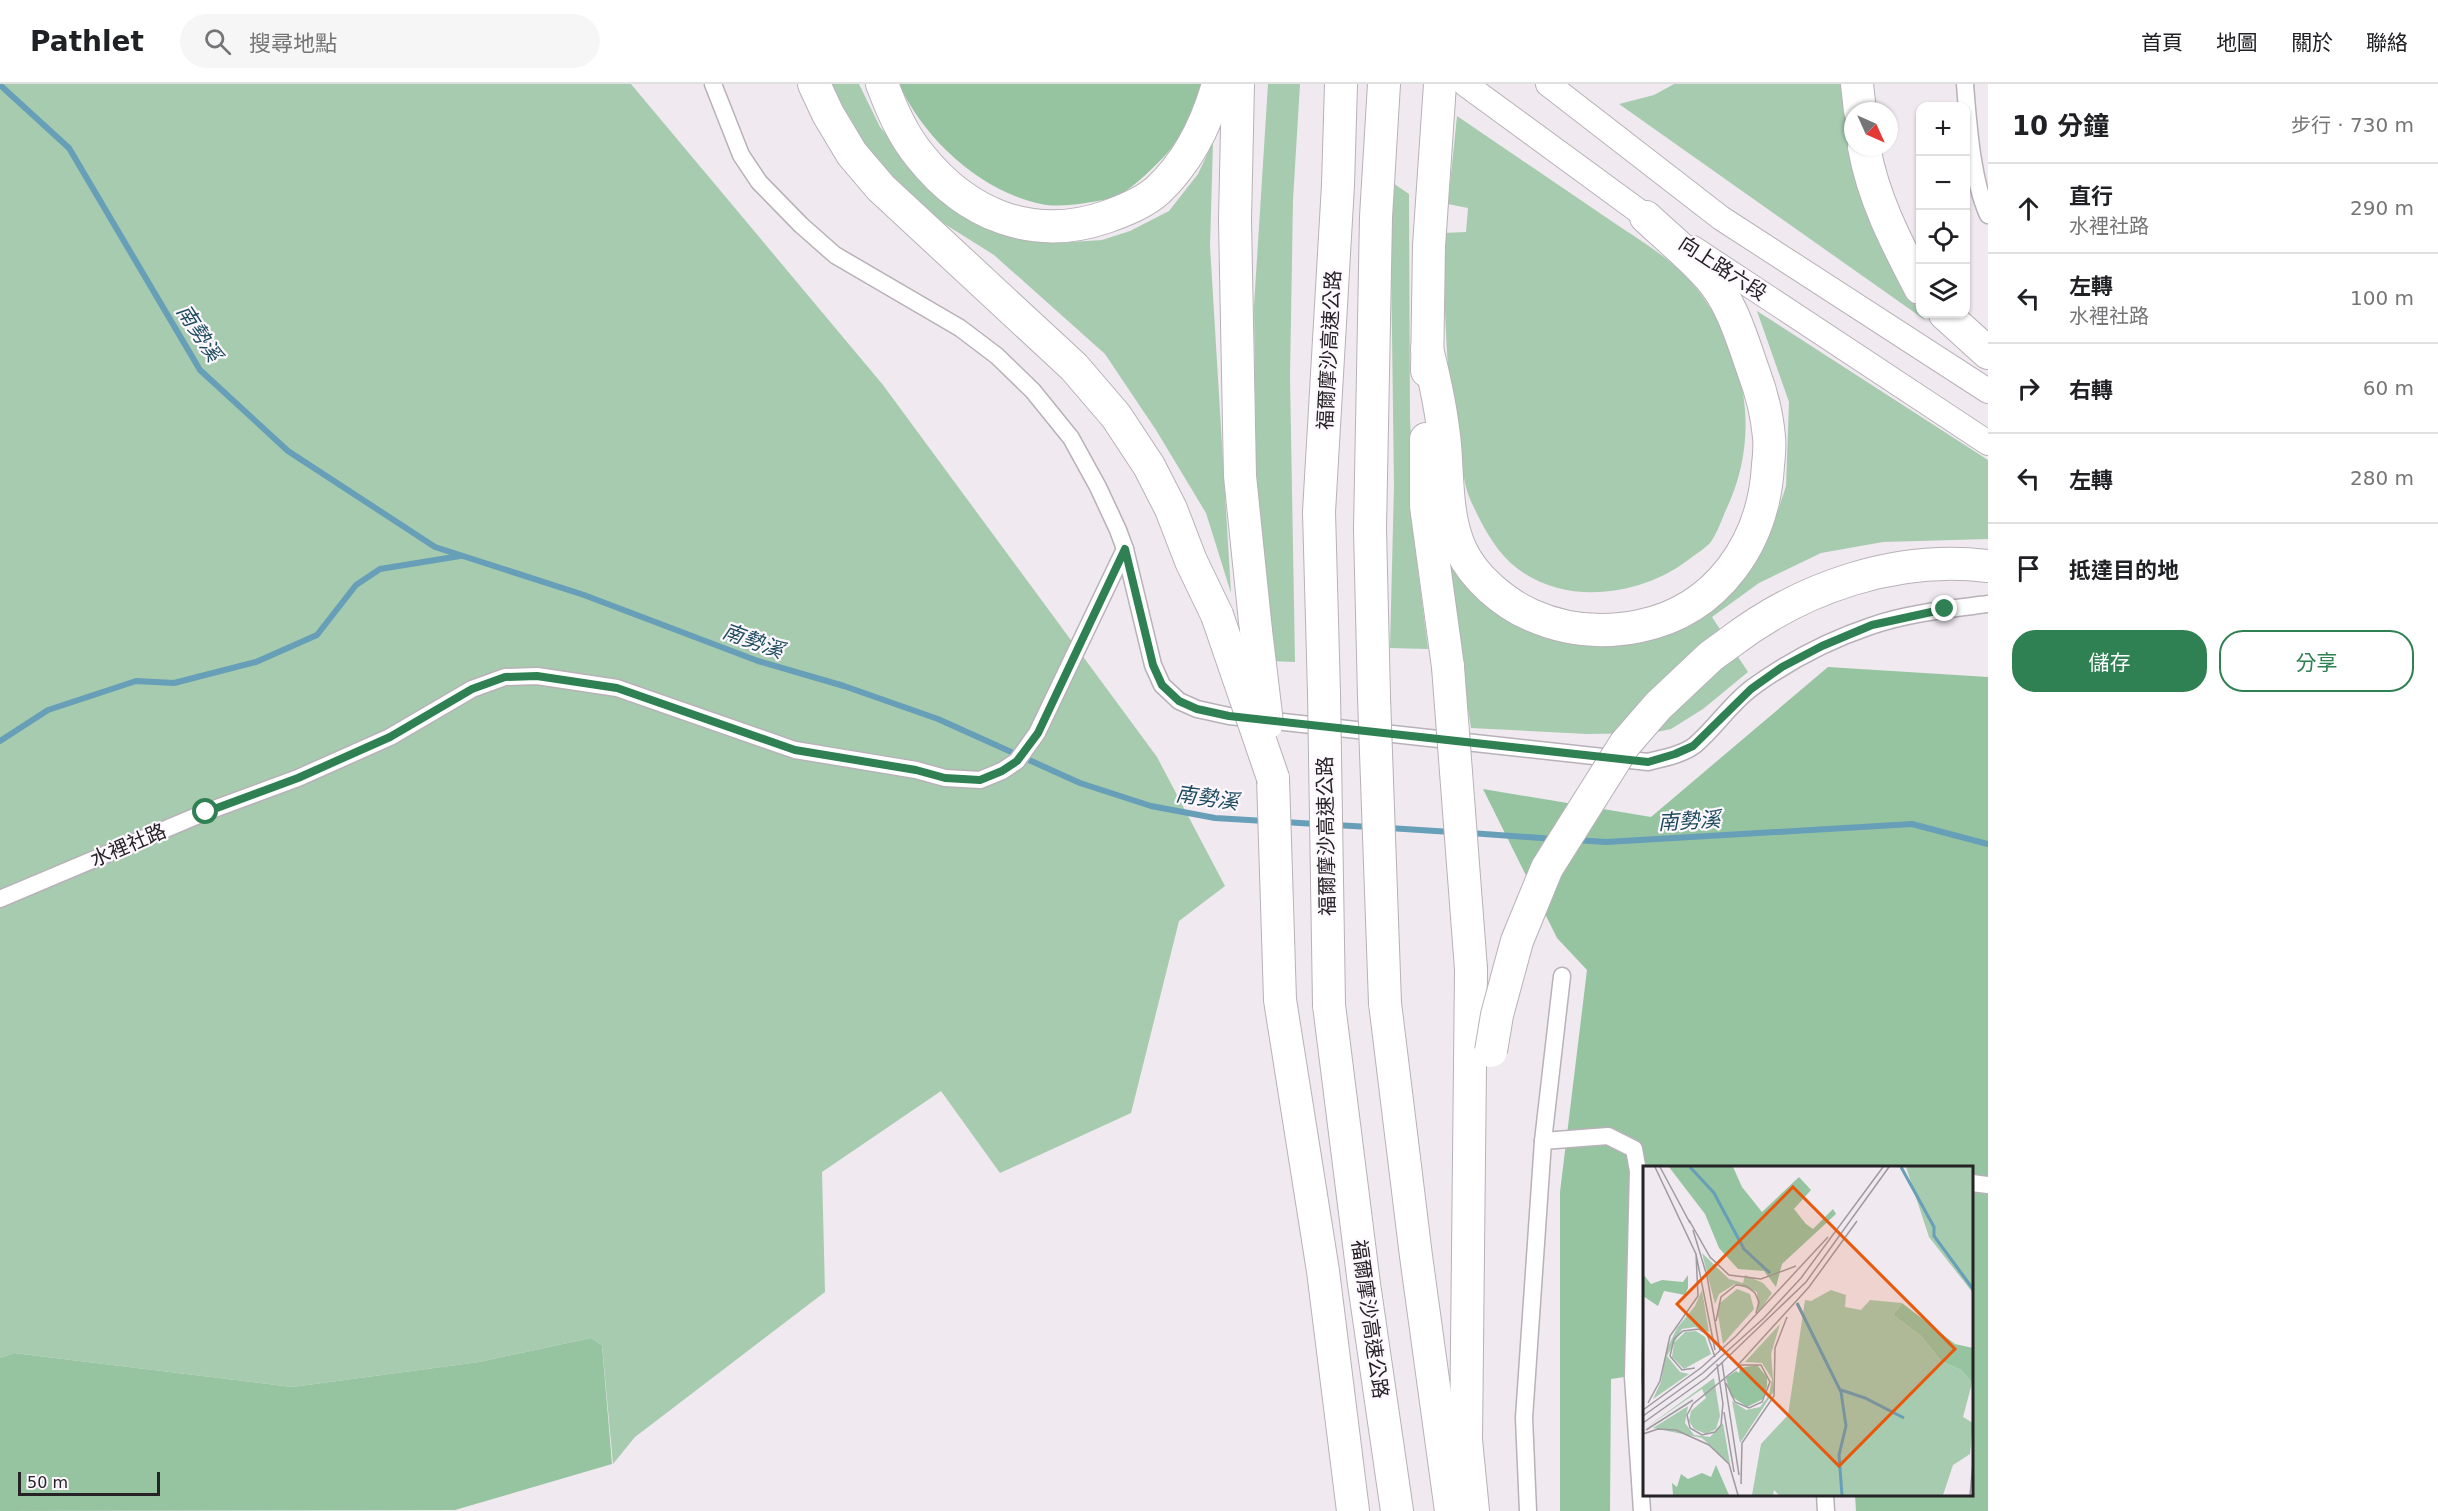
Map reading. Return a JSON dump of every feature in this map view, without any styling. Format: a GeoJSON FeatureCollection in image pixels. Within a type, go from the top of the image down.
{"type":"FeatureCollection","features":[{"type":"Feature","properties":{"kind":"highway"},"geometry":{"type":"LineString","coordinates":[[814,84],[828,114],[852,154],[881,188],[1074,367],[1116,416],[1149,466],[1171,509],[1191,561],[1216,615],[1273,778]]}},
{"type":"Feature","properties":{"kind":"highway"},"geometry":{"type":"LineString","coordinates":[[882,84],[903,133],[920,156],[953,189],[1009,222],[1052,227],[1075,225],[1107,217],[1156,192],[1195,142],[1206,121],[1218,84]]}},
{"type":"Feature","properties":{"kind":"highway"},"geometry":{"type":"LineString","coordinates":[[1238,84],[1235,220],[1240,476],[1273,778],[1280,1000],[1323,1271],[1353,1511]]}},
{"type":"Feature","properties":{"kind":"highway","name":"福爾摩沙高速公路"},"geometry":{"type":"LineString","coordinates":[[1341,84],[1338,185],[1319,512],[1329,1005],[1364,1284],[1397,1511]]}},
{"type":"Feature","properties":{"kind":"highway"},"geometry":{"type":"LineString","coordinates":[[1384,84],[1376,217],[1370,529],[1385,1003],[1414,1245],[1451,1511]]}},
{"type":"Feature","properties":{"kind":"highway"},"geometry":{"type":"LineString","coordinates":[[1440,84],[1429,246],[1426,506],[1448,667],[1471,969],[1466,1440],[1473,1511]]}},
{"type":"Feature","properties":{"kind":"highway"},"geometry":{"type":"LineString","coordinates":[[1857,84],[1859,102]]}},
{"type":"Feature","properties":{"kind":"highway"},"geometry":{"type":"LineString","coordinates":[[1866,156],[1879,206],[1916,280]]}},
{"type":"Feature","properties":{"kind":"highway"},"geometry":{"type":"LineString","coordinates":[[1427,349],[1434,375],[1445,442],[1451,523],[1462,552],[1496,593],[1520,610],[1547,622],[1575,630],[1602,631],[1652,624],[1700,602],[1723,582],[1742,557],[1761,513],[1767,479],[1770,438],[1760,391],[1729,308],[1710,278],[1646,217]]}},
{"type":"Feature","properties":{"kind":"highway"},"geometry":{"type":"LineString","coordinates":[[1949,318],[1988,353]]}},
{"type":"Feature","properties":{"kind":"highway"},"geometry":{"type":"LineString","coordinates":[[1466,1282],[1473,1240],[1484,1094],[1497,1014],[1516,941],[1547,868],[1625,744],[1658,706],[1711,657],[1753,624],[1849,579],[1888,568],[1935,565],[1988,566]]}},
{"type":"Feature","properties":{"kind":"main road","name":"向上路六段"},"geometry":{"type":"LineString","coordinates":[[1465,84],[1646,217],[1988,442]]}},
{"type":"Feature","properties":{"kind":"main road","name":"向上路六段"},"geometry":{"type":"LineString","coordinates":[[1548,84],[1720,218],[1988,391]]}},
{"type":"Feature","properties":{"kind":"street"},"geometry":{"type":"LineString","coordinates":[[713,84],[741,155],[759,182],[801,225],[835,255],[960,328],[997,356],[1034,391],[1071,438],[1098,487],[1125,549],[1153,665],[1162,685],[1179,701],[1197,709],[1229,716],[1648,762],[1693,746],[1751,689],[1782,667],[1822,646],[1872,625],[1945,609],[1988,604]]}},
{"type":"Feature","properties":{"kind":"street"},"geometry":{"type":"LineString","coordinates":[[1965,84],[1970,137],[1988,214]]}},
{"type":"Feature","properties":{"kind":"street","name":"水裡社路"},"geometry":{"type":"LineString","coordinates":[[0,899],[206,812],[298,778],[390,737],[472,689],[505,677],[537,676],[617,688],[777,745],[916,770],[945,778],[980,780],[1002,771],[1022,756],[1038,733],[1125,549]]}},
{"type":"Feature","properties":{"kind":"street"},"geometry":{"type":"LineString","coordinates":[[1528,1511],[1524,1418],[1543,1141],[1562,976]]}},
{"type":"Feature","properties":{"kind":"street"},"geometry":{"type":"LineString","coordinates":[[1543,1141],[1608,1136],[1634,1149],[1638,1171],[1633,1377],[1642,1511]]}},
{"type":"Feature","properties":{"kind":"street"},"geometry":{"type":"LineString","coordinates":[[1973,1183],[1988,1185]]}},
{"type":"Feature","properties":{"kind":"street"},"geometry":{"type":"LineString","coordinates":[[1825,1496],[1826,1511]]}},
{"type":"Feature","properties":{"kind":"green space"},"geometry":{"type":"Polygon","coordinates":[[[0,84],[631,84],[883,385],[1157,757],[1225,886],[1179,921],[1131,1113],[1000,1173],[941,1091],[822,1172],[825,1292],[635,1437],[613,1464],[602,1345],[591,1338],[479,1362],[292,1387],[14,1353],[0,1358],[0,84]]]}},
{"type":"Feature","properties":{"kind":"green space"},"geometry":{"type":"Polygon","coordinates":[[[829,84],[859,84],[880,127],[923,178],[996,232],[1056,243],[1102,240],[1130,231],[1169,211],[1198,174],[1213,142],[1210,246],[1231,593],[1206,513],[1156,430],[1105,354],[994,255],[916,206],[857,145],[829,84]]]}},
{"type":"Feature","properties":{"kind":"green space"},"geometry":{"type":"Polygon","coordinates":[[[899,84],[1206,84],[1198,110],[1184,132],[1163,158],[1139,181],[1117,196],[1081,204],[1058,206],[1041,204],[997,188],[956,160],[923,124],[899,84]]]}},
{"type":"Feature","properties":{"kind":"green space"},"geometry":{"type":"Polygon","coordinates":[[[1268,84],[1300,84],[1293,200],[1290,376],[1295,662],[1267,661],[1256,462],[1254,306],[1268,84]]]}},
{"type":"Feature","properties":{"kind":"green space"},"geometry":{"type":"Polygon","coordinates":[[[1674,84],[1843,84],[1844,156],[1853,156],[1858,179],[1899,280],[1916,306],[1916,314],[1619,104],[1654,95],[1674,84]]]}},
{"type":"Feature","properties":{"kind":"green space"},"geometry":{"type":"Polygon","coordinates":[[[1457,116],[1669,261],[1691,281],[1700,293],[1729,345],[1744,400],[1746,428],[1743,456],[1736,484],[1710,543],[1673,570],[1652,580],[1630,588],[1606,592],[1560,589],[1538,581],[1518,569],[1502,554],[1484,527],[1470,499],[1466,488],[1451,400],[1445,316],[1443,233],[1466,232],[1468,208],[1448,204],[1457,116]]]}},
{"type":"Feature","properties":{"kind":"green space"},"geometry":{"type":"Polygon","coordinates":[[[1390,181],[1409,194],[1410,418],[1415,547],[1428,649],[1390,648],[1394,485],[1390,181]]]}},
{"type":"Feature","properties":{"kind":"green space"},"geometry":{"type":"Polygon","coordinates":[[[1757,311],[1988,460],[1988,539],[1883,542],[1821,553],[1759,583],[1712,617],[1748,672],[1703,709],[1671,729],[1652,733],[1587,734],[1471,728],[1438,520],[1523,626],[1571,644],[1611,644],[1738,584],[1756,559],[1772,529],[1786,486],[1789,402],[1757,311]]]}},
{"type":"Feature","properties":{"kind":"green space"},"geometry":{"type":"Polygon","coordinates":[[[1828,667],[1988,677],[1988,1511],[1856,1511],[1855,1496],[1973,1496],[1973,1166],[1643,1166],[1643,1374],[1611,1379],[1610,1511],[1560,1511],[1560,1192],[1587,970],[1557,938],[1483,789],[1651,817],[1828,667]]]}},
{"type":"Feature","properties":{"kind":"green space"},"geometry":{"type":"Polygon","coordinates":[[[591,1338],[602,1345],[612,1464],[455,1510],[0,1511],[0,1358],[14,1353],[292,1387],[479,1362],[591,1338]]]}},
{"type":"Feature","properties":{"kind":"waterway","name":"南勢溪"},"geometry":{"type":"LineString","coordinates":[[0,85],[69,148],[200,370],[288,451],[435,547],[584,595],[758,661],[844,686],[938,719],[1080,783],[1151,806],[1215,818],[1265,821]]}},
{"type":"Feature","properties":{"kind":"waterway","name":"南勢溪"},"geometry":{"type":"LineString","coordinates":[[0,741],[48,710],[136,681],[174,683],[256,662],[317,635],[356,585],[380,569],[460,556]]}},
{"type":"Feature","properties":{"kind":"waterway","name":"南勢溪"},"geometry":{"type":"LineString","coordinates":[[1284,822],[1316,824]]}},
{"type":"Feature","properties":{"kind":"waterway","name":"南勢溪"},"geometry":{"type":"LineString","coordinates":[[1575,840],[1606,842],[1912,824],[1988,844]]}},
{"type":"Feature","properties":{"kind":"waterway","name":"南勢溪"},"geometry":{"type":"LineString","coordinates":[[1335,825],[1370,827]]}},
{"type":"Feature","properties":{"kind":"waterway","name":"南勢溪"},"geometry":{"type":"LineString","coordinates":[[1389,828],[1451,832]]}},
{"type":"Feature","properties":{"kind":"waterway","name":"南勢溪"},"geometry":{"type":"LineString","coordinates":[[1470,833],[1555,839]]}},
{"type":"Feature","properties":{"kind":"route"},"geometry":{"type":"LineString","coordinates":[[206,812],[298,778],[390,737],[472,689],[505,677],[537,676],[617,688],[795,750],[916,770],[945,778],[980,780],[1002,771],[1017,761],[1038,733],[1125,549],[1153,665],[1162,685],[1179,701],[1197,709],[1229,716],[1648,762],[1693,746],[1751,689],[1782,667],[1822,646],[1872,625],[1945,609]]}}]}
